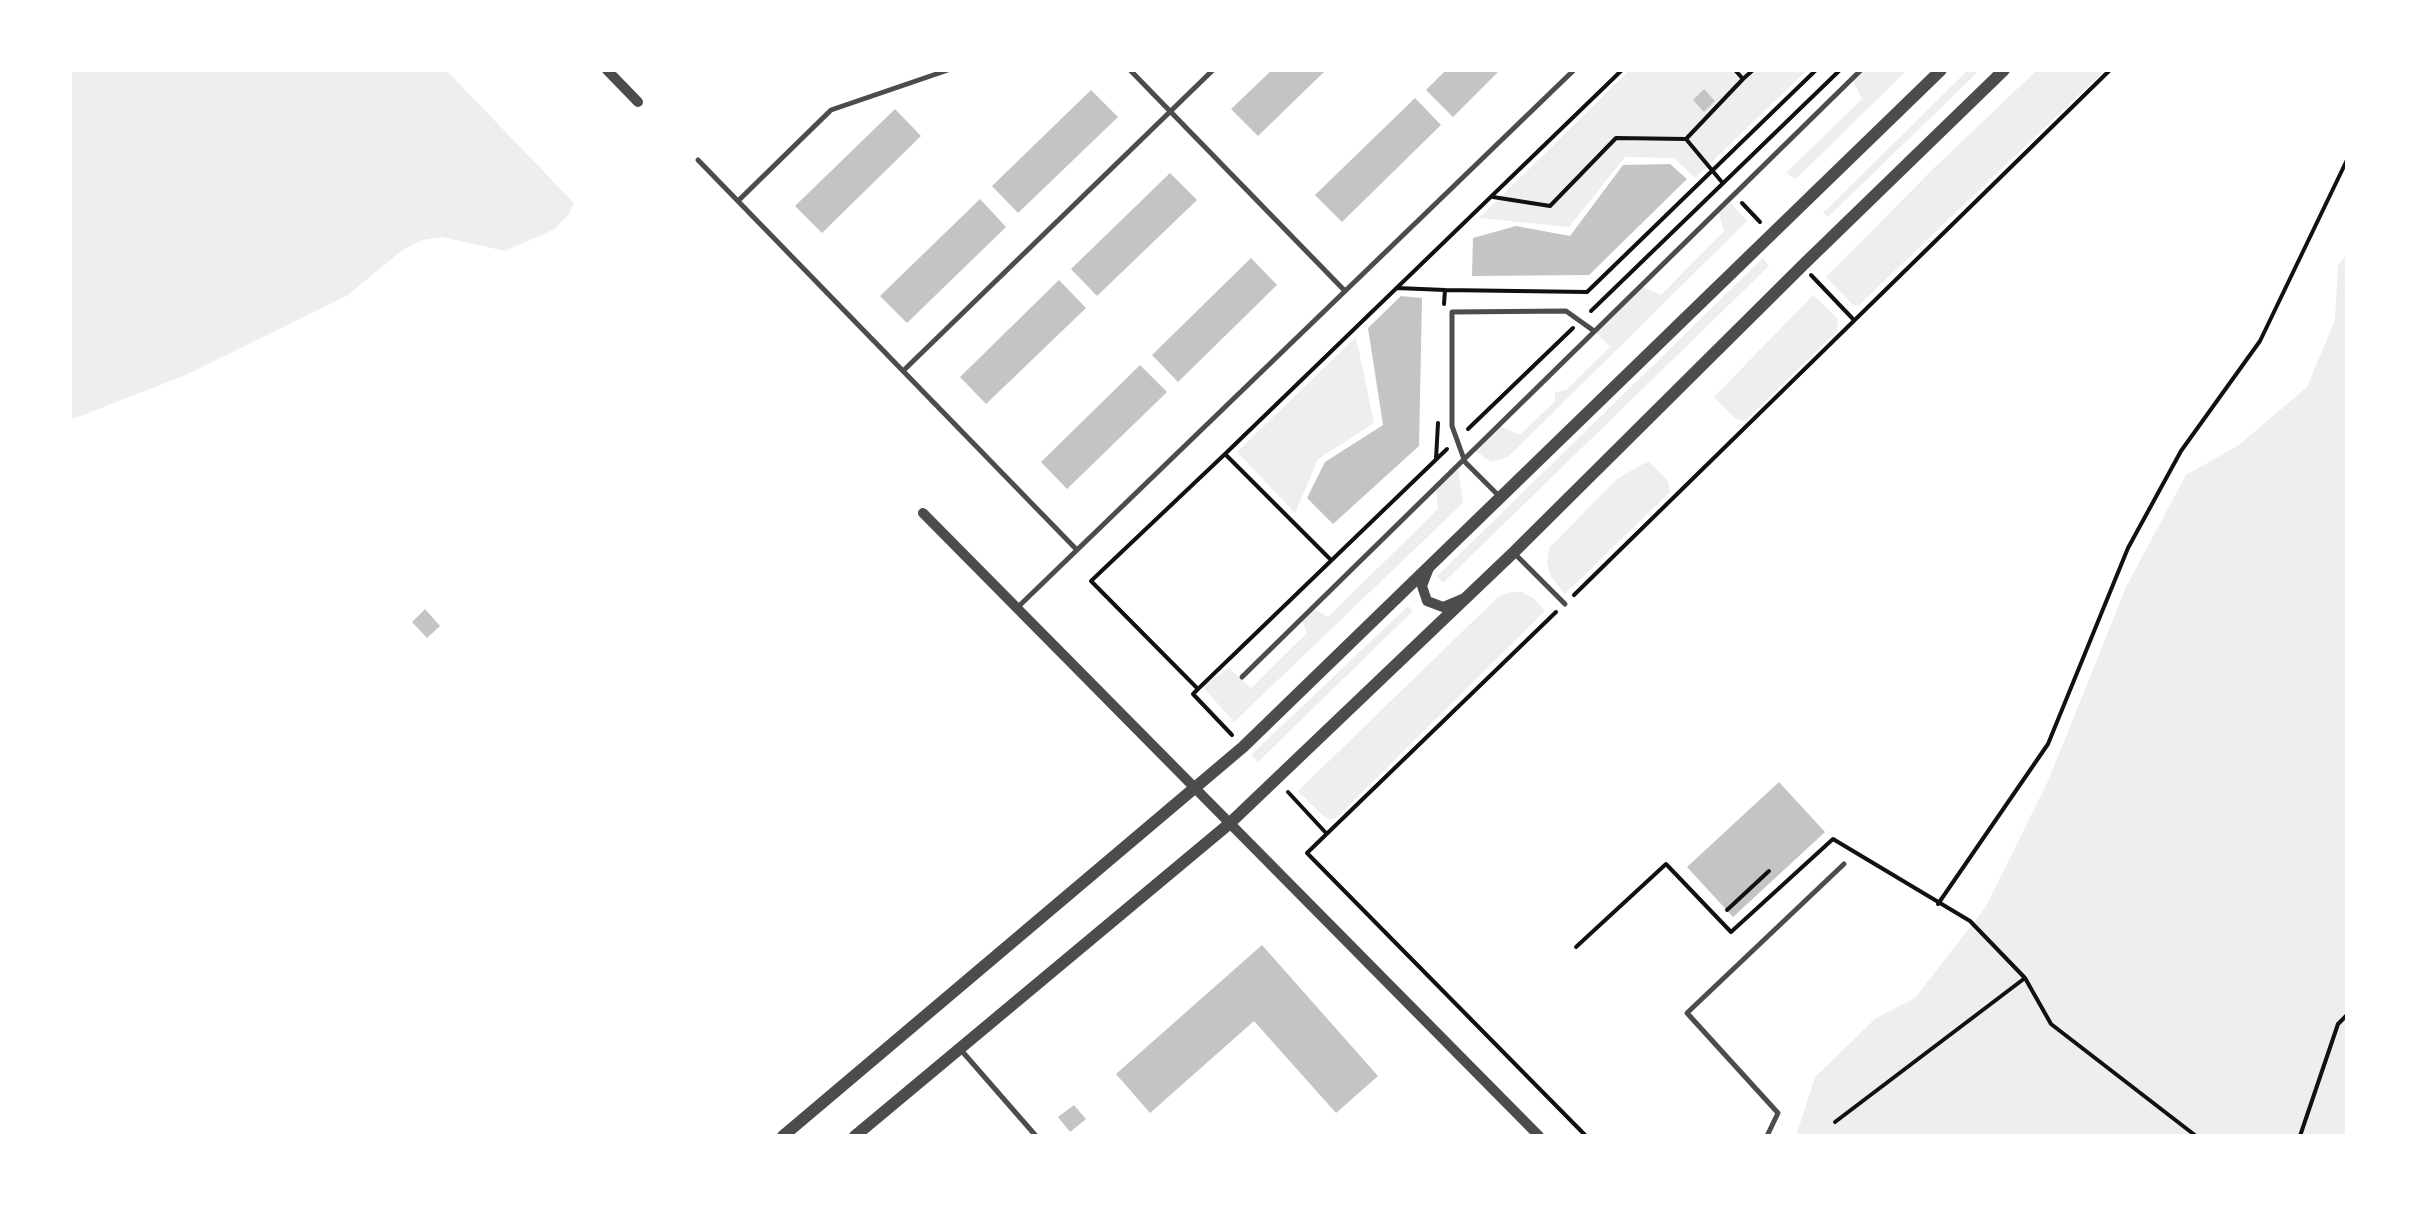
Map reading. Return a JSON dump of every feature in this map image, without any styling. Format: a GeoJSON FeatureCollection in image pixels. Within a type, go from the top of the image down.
{"type":"FeatureCollection","features":[{"type":"Feature","properties":{"kind":"street"},"geometry":{"type":"LineString","coordinates":[[607,70],[638,102]]}},
{"type":"Feature","properties":{"kind":"street"},"geometry":{"type":"LineString","coordinates":[[783,1136],[1196,790],[1941,70]]}},
{"type":"Feature","properties":{"kind":"street"},"geometry":{"type":"LineString","coordinates":[[855,1136],[1229,824],[1514,552],[2004,70]]}},
{"type":"Feature","properties":{"kind":"street"},"geometry":{"type":"LineString","coordinates":[[923,513],[1539,1136]]}},
{"type":"Feature","properties":{"kind":"street"},"geometry":{"type":"LineString","coordinates":[[1430,567],[1422,586],[1427,601],[1443,607],[1462,599]]}},
{"type":"Feature","properties":{"kind":"lane"},"geometry":{"type":"LineString","coordinates":[[738,201],[831,110],[948,70]]}},
{"type":"Feature","properties":{"kind":"lane"},"geometry":{"type":"LineString","coordinates":[[1130,70],[1345,292]]}},
{"type":"Feature","properties":{"kind":"lane"},"geometry":{"type":"LineString","coordinates":[[903,371],[1213,70]]}},
{"type":"Feature","properties":{"kind":"lane"},"geometry":{"type":"LineString","coordinates":[[1016,608],[1574,70]]}},
{"type":"Feature","properties":{"kind":"lane"},"geometry":{"type":"LineString","coordinates":[[1242,678],[1861,70]]}},
{"type":"Feature","properties":{"kind":"lane"},"geometry":{"type":"LineString","coordinates":[[698,160],[1076,550]]}},
{"type":"Feature","properties":{"kind":"lane"},"geometry":{"type":"LineString","coordinates":[[1502,498],[1465,462],[1452,426],[1452,312],[1566,311],[1595,331]]}},
{"type":"Feature","properties":{"kind":"lane"},"geometry":{"type":"LineString","coordinates":[[1514,552],[1564,604]]}},
{"type":"Feature","properties":{"kind":"lane"},"geometry":{"type":"LineString","coordinates":[[1766,1136],[1778,1113],[1686,1013],[1844,864]]}},
{"type":"Feature","properties":{"kind":"lane"},"geometry":{"type":"LineString","coordinates":[[960,1050],[1036,1136]]}},
{"type":"Feature","properties":{"kind":"path"},"geometry":{"type":"LineString","coordinates":[[1198,689],[1091,580],[1622,70]]}},
{"type":"Feature","properties":{"kind":"path"},"geometry":{"type":"LineString","coordinates":[[1735,70],[1744,79]]}},
{"type":"Feature","properties":{"kind":"path"},"geometry":{"type":"LineString","coordinates":[[1491,197],[1550,206],[1616,138],[1686,139],[1753,70]]}},
{"type":"Feature","properties":{"kind":"path"},"geometry":{"type":"LineString","coordinates":[[1396,288],[1587,292],[1816,70]]}},
{"type":"Feature","properties":{"kind":"path"},"geometry":{"type":"LineString","coordinates":[[1228,730],[1194,694],[1198,689],[1840,70]]}},
{"type":"Feature","properties":{"kind":"path"},"geometry":{"type":"LineString","coordinates":[[1586,1136],[1307,853],[2110,70]]}},
{"type":"Feature","properties":{"kind":"path"},"geometry":{"type":"LineString","coordinates":[[1686,139],[1723,183]]}},
{"type":"Feature","properties":{"kind":"path"},"geometry":{"type":"LineString","coordinates":[[1938,904],[2048,744],[2128,548],[2180,452],[2260,341],[2347,160]]}},
{"type":"Feature","properties":{"kind":"path"},"geometry":{"type":"LineString","coordinates":[[1739,200],[1755,217]]}},
{"type":"Feature","properties":{"kind":"path"},"geometry":{"type":"LineString","coordinates":[[1813,277],[1853,319]]}},
{"type":"Feature","properties":{"kind":"path"},"geometry":{"type":"LineString","coordinates":[[1444,309],[1445,290]]}},
{"type":"Feature","properties":{"kind":"path"},"geometry":{"type":"LineString","coordinates":[[1436,461],[1438,423]]}},
{"type":"Feature","properties":{"kind":"path"},"geometry":{"type":"LineString","coordinates":[[1225,454],[1330,560]]}},
{"type":"Feature","properties":{"kind":"path"},"geometry":{"type":"LineString","coordinates":[[1281,785],[1327,834]]}},
{"type":"Feature","properties":{"kind":"path"},"geometry":{"type":"LineString","coordinates":[[1576,947],[1666,864],[1731,932],[1832,839],[1970,921],[2025,978],[2050,1024],[2192,1135]]}},
{"type":"Feature","properties":{"kind":"path"},"geometry":{"type":"LineString","coordinates":[[1727,910],[1768,871]]}},
{"type":"Feature","properties":{"kind":"path"},"geometry":{"type":"LineString","coordinates":[[1834,1122],[2025,978]]}},
{"type":"Feature","properties":{"kind":"path"},"geometry":{"type":"LineString","coordinates":[[2300,1136],[2338,1024],[2347,1015]]}},
{"type":"Feature","properties":{"kind":"shaded area"},"geometry":{"type":"Polygon","coordinates":[[[70,70],[446,70],[574,203],[555,229],[505,251],[442,237],[422,240],[401,251],[348,295],[186,375],[70,420],[70,70]]]}},
{"type":"Feature","properties":{"kind":"shaded area"},"geometry":{"type":"Polygon","coordinates":[[[1630,70],[1807,70],[1695,178],[1674,158],[1625,157],[1569,227],[1479,218],[1630,70]]]}},
{"type":"Feature","properties":{"kind":"shaded area"},"geometry":{"type":"Polygon","coordinates":[[[1861,70],[1907,70],[1796,179],[1786,173],[1862,99],[1852,79],[1861,70]]]}},
{"type":"Feature","properties":{"kind":"shaded area"},"geometry":{"type":"Polygon","coordinates":[[[1968,70],[1980,70],[1828,217],[1823,213],[1968,70]]]}},
{"type":"Feature","properties":{"kind":"shaded area"},"geometry":{"type":"Polygon","coordinates":[[[2037,70],[2105,70],[1854,306],[1826,277],[2037,70]]]}},
{"type":"Feature","properties":{"kind":"shaded area"},"geometry":{"type":"Polygon","coordinates":[[[1728,200],[1747,221],[1508,457],[1491,462],[1476,451],[1500,426],[1520,435],[1555,401],[1555,392],[1566,390],[1610,347],[1595,331],[1641,286],[1661,295],[1724,231],[1718,211],[1728,200]]]}},
{"type":"Feature","properties":{"kind":"shaded area"},"geometry":{"type":"Polygon","coordinates":[[[2347,255],[2347,1136],[1796,1136],[1815,1077],[1876,1018],[1915,998],[1985,908],[2048,781],[2127,585],[2186,475],[2239,445],[2307,387],[2335,320],[2338,265],[2347,255]]]}},
{"type":"Feature","properties":{"kind":"shaded area"},"geometry":{"type":"Polygon","coordinates":[[[1763,258],[1769,266],[1443,583],[1437,576],[1763,258]]]}},
{"type":"Feature","properties":{"kind":"shaded area"},"geometry":{"type":"Polygon","coordinates":[[[1813,295],[1837,318],[1838,330],[1745,421],[1736,419],[1714,397],[1813,295]]]}},
{"type":"Feature","properties":{"kind":"shaded area"},"geometry":{"type":"Polygon","coordinates":[[[1356,337],[1374,423],[1318,459],[1295,513],[1237,452],[1356,337]]]}},
{"type":"Feature","properties":{"kind":"shaded area"},"geometry":{"type":"Polygon","coordinates":[[[1648,461],[1668,481],[1670,492],[1565,594],[1551,577],[1547,563],[1549,548],[1617,479],[1648,461]]]}},
{"type":"Feature","properties":{"kind":"shaded area"},"geometry":{"type":"Polygon","coordinates":[[[1458,468],[1463,503],[1234,722],[1202,686],[1229,668],[1251,688],[1307,633],[1301,619],[1313,608],[1328,617],[1438,509],[1436,489],[1458,468]]]}},
{"type":"Feature","properties":{"kind":"shaded area"},"geometry":{"type":"Polygon","coordinates":[[[1512,592],[1533,598],[1545,611],[1336,818],[1323,816],[1298,791],[1499,596],[1512,592]]]}},
{"type":"Feature","properties":{"kind":"shaded area"},"geometry":{"type":"Polygon","coordinates":[[[1408,606],[1413,611],[1258,762],[1251,755],[1408,606]]]}},
{"type":"Feature","properties":{"kind":"building"},"geometry":{"type":"Polygon","coordinates":[[[1272,70],[1326,70],[1258,136],[1231,109],[1272,70]]]}},
{"type":"Feature","properties":{"kind":"building"},"geometry":{"type":"Polygon","coordinates":[[[1446,70],[1500,70],[1453,117],[1426,90],[1446,70]]]}},
{"type":"Feature","properties":{"kind":"building"},"geometry":{"type":"Polygon","coordinates":[[[1704,89],[1715,101],[1704,112],[1693,100],[1704,89]]]}},
{"type":"Feature","properties":{"kind":"building"},"geometry":{"type":"Polygon","coordinates":[[[1091,90],[1118,117],[1018,213],[992,186],[1091,90]]]}},
{"type":"Feature","properties":{"kind":"building"},"geometry":{"type":"Polygon","coordinates":[[[1415,98],[1441,125],[1342,222],[1315,195],[1415,98]]]}},
{"type":"Feature","properties":{"kind":"building"},"geometry":{"type":"Polygon","coordinates":[[[895,109],[921,136],[822,233],[795,206],[895,109]]]}},
{"type":"Feature","properties":{"kind":"building"},"geometry":{"type":"Polygon","coordinates":[[[1670,164],[1687,179],[1589,275],[1472,276],[1473,238],[1516,226],[1570,236],[1623,165],[1670,164]]]}},
{"type":"Feature","properties":{"kind":"building"},"geometry":{"type":"Polygon","coordinates":[[[1170,173],[1197,200],[1097,296],[1071,269],[1170,173]]]}},
{"type":"Feature","properties":{"kind":"building"},"geometry":{"type":"Polygon","coordinates":[[[980,199],[1006,227],[907,323],[880,296],[980,199]]]}},
{"type":"Feature","properties":{"kind":"building"},"geometry":{"type":"Polygon","coordinates":[[[1251,258],[1277,285],[1178,382],[1152,355],[1251,258]]]}},
{"type":"Feature","properties":{"kind":"building"},"geometry":{"type":"Polygon","coordinates":[[[1059,280],[1086,308],[986,404],[960,377],[1059,280]]]}},
{"type":"Feature","properties":{"kind":"building"},"geometry":{"type":"Polygon","coordinates":[[[1401,296],[1422,298],[1419,446],[1333,524],[1307,498],[1325,462],[1383,425],[1368,328],[1401,296]]]}},
{"type":"Feature","properties":{"kind":"building"},"geometry":{"type":"Polygon","coordinates":[[[1140,365],[1167,392],[1067,489],[1041,462],[1140,365]]]}},
{"type":"Feature","properties":{"kind":"building"},"geometry":{"type":"Polygon","coordinates":[[[425,609],[440,626],[427,638],[412,622],[425,609]]]}},
{"type":"Feature","properties":{"kind":"building"},"geometry":{"type":"Polygon","coordinates":[[[1779,782],[1825,832],[1733,917],[1687,867],[1779,782]]]}},
{"type":"Feature","properties":{"kind":"building"},"geometry":{"type":"Polygon","coordinates":[[[1262,945],[1378,1076],[1336,1113],[1254,1021],[1150,1113],[1116,1074],[1262,945]]]}},
{"type":"Feature","properties":{"kind":"building"},"geometry":{"type":"Polygon","coordinates":[[[1074,1105],[1086,1119],[1070,1132],[1058,1117],[1074,1105]]]}}]}
